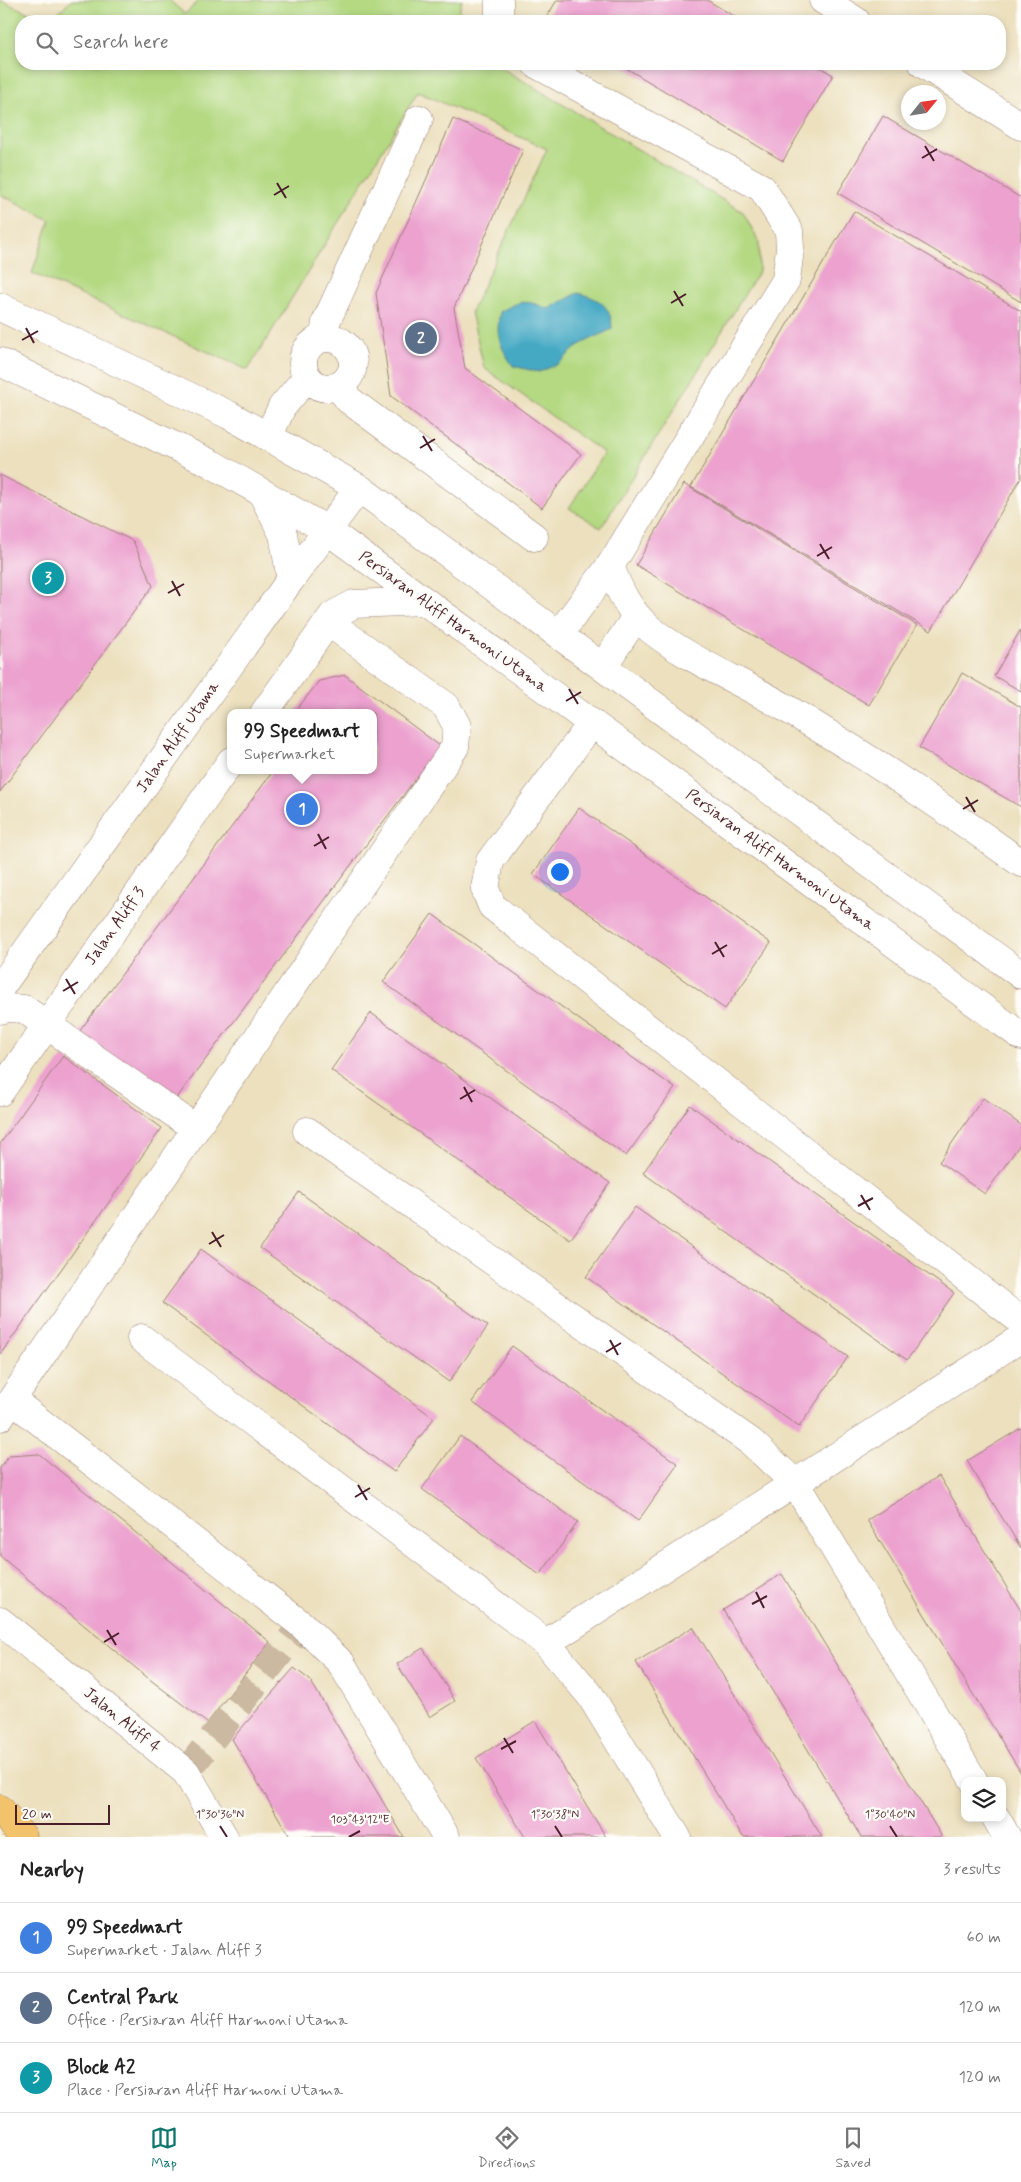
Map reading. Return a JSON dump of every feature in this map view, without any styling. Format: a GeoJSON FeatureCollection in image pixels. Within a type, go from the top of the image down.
{"type":"FeatureCollection","features":[{"type":"Feature","properties":{"kind":"main road"},"geometry":{"type":"LineString","coordinates":[[0,1809],[23,1837]]}},
{"type":"Feature","properties":{"kind":"street"},"geometry":{"type":"LineString","coordinates":[[499,0],[499,15]]}},
{"type":"Feature","properties":{"kind":"street"},"geometry":{"type":"LineString","coordinates":[[823,0],[847,15]]}},
{"type":"Feature","properties":{"kind":"street"},"geometry":{"type":"LineString","coordinates":[[547,70],[762,188],[790,231],[786,280],[610,566],[560,634]]}},
{"type":"Feature","properties":{"kind":"street"},"geometry":{"type":"LineString","coordinates":[[932,70],[1021,126]]}},
{"type":"Feature","properties":{"kind":"street"},"geometry":{"type":"LineString","coordinates":[[324,338],[326,322],[419,119]]}},
{"type":"Feature","properties":{"kind":"street"},"geometry":{"type":"LineString","coordinates":[[0,307],[229,415],[359,488],[560,634],[1021,976]]}},
{"type":"Feature","properties":{"kind":"street"},"geometry":{"type":"LineString","coordinates":[[324,338],[340,341],[350,353],[352,369],[344,382],[338,386],[320,387],[307,377],[303,363],[304,356],[312,344],[324,338]]}},
{"type":"Feature","properties":{"kind":"street","name":"Persiaran Aliff Harmoni Utama"},"geometry":{"type":"LineString","coordinates":[[0,362],[212,464],[327,530],[1021,1036]]}},
{"type":"Feature","properties":{"kind":"street"},"geometry":{"type":"LineString","coordinates":[[268,437],[282,407],[307,377]]}},
{"type":"Feature","properties":{"kind":"street"},"geometry":{"type":"LineString","coordinates":[[338,386],[348,400],[534,537]]}},
{"type":"Feature","properties":{"kind":"street","name":"Jalan Aliff Utama"},"geometry":{"type":"LineString","coordinates":[[0,988],[291,579],[359,488]]}},
{"type":"Feature","properties":{"kind":"street"},"geometry":{"type":"LineString","coordinates":[[262,493],[283,534],[291,579]]}},
{"type":"Feature","properties":{"kind":"street"},"geometry":{"type":"LineString","coordinates":[[610,566],[617,585],[636,617],[671,644],[780,704],[869,757],[1021,863]]}},
{"type":"Feature","properties":{"kind":"street"},"geometry":{"type":"LineString","coordinates":[[267,709],[333,615],[354,604],[424,601]]}},
{"type":"Feature","properties":{"kind":"street"},"geometry":{"type":"LineString","coordinates":[[603,666],[636,617]]}},
{"type":"Feature","properties":{"kind":"street"},"geometry":{"type":"LineString","coordinates":[[328,622],[446,706],[456,726],[455,747],[6,1408],[302,1625],[341,1663],[446,1837]]}},
{"type":"Feature","properties":{"kind":"street"},"geometry":{"type":"LineString","coordinates":[[592,723],[490,861],[485,889],[492,906],[1021,1321]]}},
{"type":"Feature","properties":{"kind":"street","name":"Jalan Aliff 3"},"geometry":{"type":"LineString","coordinates":[[0,1092],[24,1014],[227,765]]}},
{"type":"Feature","properties":{"kind":"street"},"geometry":{"type":"LineString","coordinates":[[25,952],[21,985],[24,1014],[195,1128]]}},
{"type":"Feature","properties":{"kind":"street"},"geometry":{"type":"LineString","coordinates":[[307,1131],[751,1442],[795,1483],[972,1777]]}},
{"type":"Feature","properties":{"kind":"street"},"geometry":{"type":"LineString","coordinates":[[141,1338],[546,1643],[590,1695],[677,1837]]}},
{"type":"Feature","properties":{"kind":"street"},"geometry":{"type":"LineString","coordinates":[[546,1643],[1021,1338]]}},
{"type":"Feature","properties":{"kind":"street","name":"Jalan Aliff 4"},"geometry":{"type":"LineString","coordinates":[[0,1621],[186,1772],[224,1837]]}},
{"type":"Feature","properties":{"kind":"street"},"geometry":{"type":"LineString","coordinates":[[998,1822],[1007,1837]]}},
{"type":"Feature","properties":{"kind":"green space"},"geometry":{"type":"Polygon","coordinates":[[[0,0],[34,15],[15,15],[15,70],[505,70],[743,212],[759,242],[759,271],[601,528],[569,508],[604,453],[484,368],[471,312],[547,149],[418,92],[248,370],[32,273],[50,220],[0,194],[0,0]]]}},
{"type":"Feature","properties":{"kind":"green space"},"geometry":{"type":"Polygon","coordinates":[[[72,0],[169,0],[185,14],[200,0],[462,0],[458,15],[55,15],[72,0]]]}},
{"type":"Feature","properties":{"kind":"water"},"geometry":{"type":"Polygon","coordinates":[[[578,293],[603,304],[610,314],[612,329],[579,345],[558,364],[539,372],[513,366],[505,353],[498,335],[500,312],[523,302],[548,309],[578,293]]]}},
{"type":"Feature","properties":{"kind":"building"},"geometry":{"type":"Polygon","coordinates":[[[557,0],[707,0],[732,15],[548,15],[557,0]]]}},
{"type":"Feature","properties":{"kind":"building"},"geometry":{"type":"Polygon","coordinates":[[[629,70],[824,70],[833,75],[783,161],[629,70]]]}},
{"type":"Feature","properties":{"kind":"building"},"geometry":{"type":"Polygon","coordinates":[[[883,116],[901,127],[901,130],[907,130],[1021,198],[1021,302],[838,193],[883,116]]]}},
{"type":"Feature","properties":{"kind":"building"},"geometry":{"type":"Polygon","coordinates":[[[453,119],[523,150],[454,308],[465,368],[581,454],[542,508],[391,396],[376,293],[453,119]]]}},
{"type":"Feature","properties":{"kind":"building"},"geometry":{"type":"Polygon","coordinates":[[[854,211],[1021,311],[1021,478],[931,631],[691,487],[854,211]]]}},
{"type":"Feature","properties":{"kind":"building"},"geometry":{"type":"Polygon","coordinates":[[[0,475],[133,541],[153,586],[0,792],[0,475]]]}},
{"type":"Feature","properties":{"kind":"building"},"geometry":{"type":"Polygon","coordinates":[[[684,484],[917,625],[869,705],[636,565],[684,484]]]}},
{"type":"Feature","properties":{"kind":"building"},"geometry":{"type":"Polygon","coordinates":[[[1021,629],[1021,691],[994,676],[1021,629]]]}},
{"type":"Feature","properties":{"kind":"building"},"geometry":{"type":"Polygon","coordinates":[[[962,673],[1021,707],[1021,807],[919,748],[962,673]]]}},
{"type":"Feature","properties":{"kind":"building"},"geometry":{"type":"Polygon","coordinates":[[[345,675],[440,746],[173,1103],[79,1032],[271,774],[377,774],[377,709],[297,709],[319,681],[345,675]]]}},
{"type":"Feature","properties":{"kind":"building"},"geometry":{"type":"Polygon","coordinates":[[[579,808],[771,943],[725,1009],[533,874],[579,808]]]}},
{"type":"Feature","properties":{"kind":"building"},"geometry":{"type":"Polygon","coordinates":[[[432,914],[675,1088],[626,1156],[383,982],[432,914]]]}},
{"type":"Feature","properties":{"kind":"building"},"geometry":{"type":"Polygon","coordinates":[[[371,1013],[610,1183],[570,1240],[331,1070],[371,1013]]]}},
{"type":"Feature","properties":{"kind":"building"},"geometry":{"type":"Polygon","coordinates":[[[63,1056],[162,1128],[0,1355],[0,1144],[63,1056]]]}},
{"type":"Feature","properties":{"kind":"building"},"geometry":{"type":"Polygon","coordinates":[[[983,1098],[1021,1125],[1021,1143],[985,1194],[939,1162],[983,1098]]]}},
{"type":"Feature","properties":{"kind":"building"},"geometry":{"type":"Polygon","coordinates":[[[690,1105],[954,1293],[907,1360],[643,1173],[690,1105]]]}},
{"type":"Feature","properties":{"kind":"building"},"geometry":{"type":"Polygon","coordinates":[[[299,1192],[488,1326],[449,1382],[260,1248],[299,1192]]]}},
{"type":"Feature","properties":{"kind":"building"},"geometry":{"type":"Polygon","coordinates":[[[635,1207],[848,1357],[799,1427],[586,1277],[635,1207]]]}},
{"type":"Feature","properties":{"kind":"building"},"geometry":{"type":"Polygon","coordinates":[[[201,1249],[434,1418],[394,1472],[162,1303],[201,1249]]]}},
{"type":"Feature","properties":{"kind":"building"},"geometry":{"type":"Polygon","coordinates":[[[512,1346],[678,1464],[638,1521],[472,1402],[512,1346]]]}},
{"type":"Feature","properties":{"kind":"building"},"geometry":{"type":"Polygon","coordinates":[[[1021,1428],[1021,1548],[967,1461],[1021,1428]]]}},
{"type":"Feature","properties":{"kind":"building"},"geometry":{"type":"Polygon","coordinates":[[[460,1436],[578,1522],[540,1575],[422,1489],[460,1436]]]}},
{"type":"Feature","properties":{"kind":"building"},"geometry":{"type":"Polygon","coordinates":[[[39,1454],[270,1642],[207,1723],[148,1678],[0,1556],[0,1468],[9,1456],[39,1454]]]}},
{"type":"Feature","properties":{"kind":"building"},"geometry":{"type":"Polygon","coordinates":[[[939,1476],[1021,1611],[1021,1773],[867,1520],[939,1476]]]}},
{"type":"Feature","properties":{"kind":"building"},"geometry":{"type":"Polygon","coordinates":[[[782,1574],[942,1837],[861,1837],[723,1610],[782,1574]]]}},
{"type":"Feature","properties":{"kind":"building"},"geometry":{"type":"Polygon","coordinates":[[[693,1627],[822,1837],[743,1837],[636,1662],[693,1627]]]}},
{"type":"Feature","properties":{"kind":"building"},"geometry":{"type":"Polygon","coordinates":[[[423,1648],[455,1701],[430,1717],[397,1664],[423,1648]]]}},
{"type":"Feature","properties":{"kind":"building"},"geometry":{"type":"Polygon","coordinates":[[[294,1668],[310,1680],[404,1837],[290,1837],[232,1739],[294,1668]]]}},
{"type":"Feature","properties":{"kind":"building"},"geometry":{"type":"Polygon","coordinates":[[[535,1721],[606,1837],[525,1837],[476,1758],[535,1721]]]}},
{"type":"Feature","properties":{"kind":"tunnel"},"geometry":{"type":"LineString","coordinates":[[186,1772],[302,1625]]}},
{"type":"Feature","properties":{"kind":"place","name":"Central Park"},"geometry":{"type":"Point","coordinates":[421,338]}},
{"type":"Feature","properties":{"kind":"place","name":"Block A2"},"geometry":{"type":"Point","coordinates":[48,578]}},
{"type":"Feature","properties":{"kind":"place","name":"99 Speedmart"},"geometry":{"type":"Point","coordinates":[302,809]}}]}
